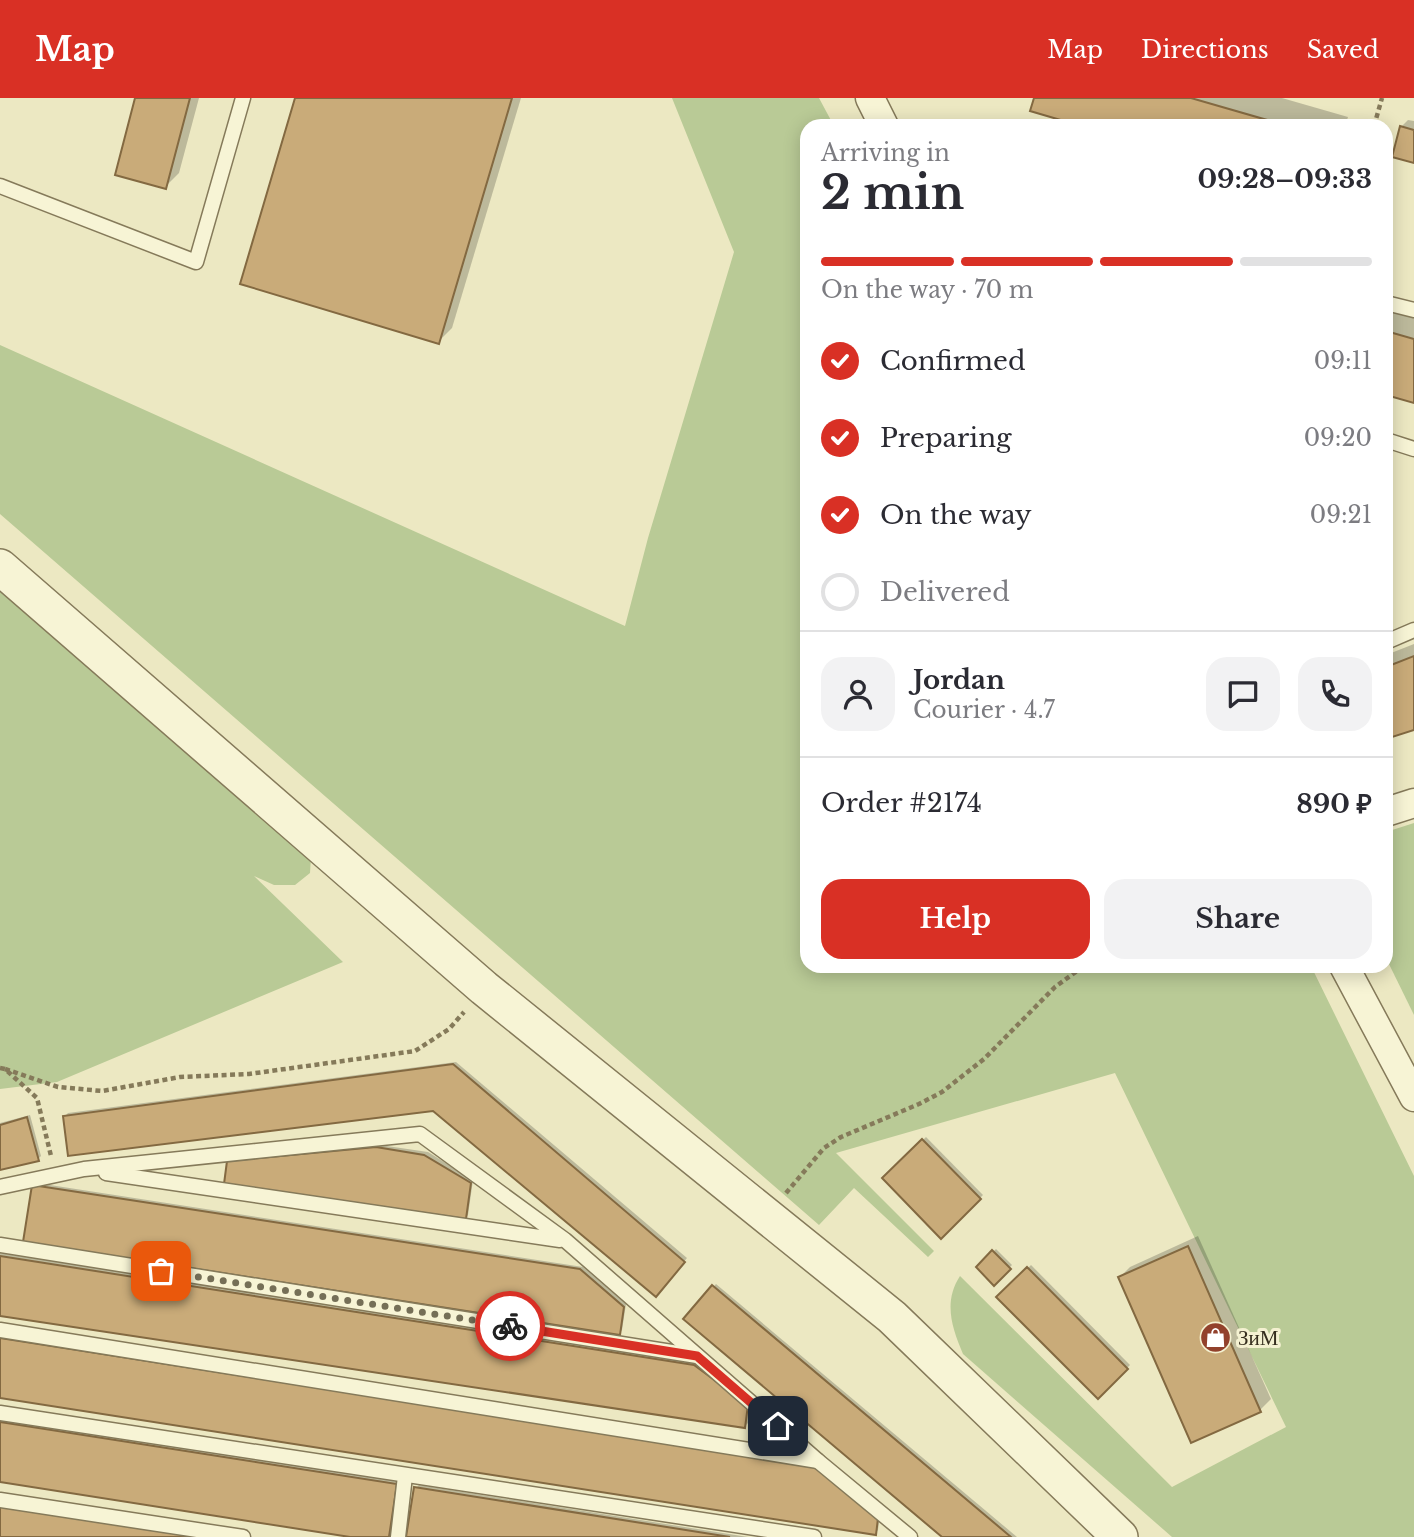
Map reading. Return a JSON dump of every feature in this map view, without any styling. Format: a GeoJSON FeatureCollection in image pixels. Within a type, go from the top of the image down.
{"type":"FeatureCollection","features":[{"type":"Feature","properties":{"kind":"street"},"geometry":{"type":"LineString","coordinates":[[870,98],[880,119]]}},
{"type":"Feature","properties":{"kind":"street"},"geometry":{"type":"LineString","coordinates":[[0,567],[484,988],[892,1317],[1120,1537]]}},
{"type":"Feature","properties":{"kind":"street"},"geometry":{"type":"LineString","coordinates":[[1393,810],[1414,803]]}},
{"type":"Feature","properties":{"kind":"street"},"geometry":{"type":"LineString","coordinates":[[1348,973],[1414,1097]]}},
{"type":"Feature","properties":{"kind":"lane"},"geometry":{"type":"LineString","coordinates":[[0,186],[196,262],[243,98]]}},
{"type":"Feature","properties":{"kind":"lane"},"geometry":{"type":"LineString","coordinates":[[1393,305],[1414,310]]}},
{"type":"Feature","properties":{"kind":"lane"},"geometry":{"type":"LineString","coordinates":[[1393,442],[1414,449]]}},
{"type":"Feature","properties":{"kind":"lane"},"geometry":{"type":"LineString","coordinates":[[1393,639],[1414,630]]}},
{"type":"Feature","properties":{"kind":"lane"},"geometry":{"type":"LineString","coordinates":[[0,1187],[84,1169],[420,1134],[565,1240],[818,1461],[910,1537]]}},
{"type":"Feature","properties":{"kind":"lane"},"geometry":{"type":"LineString","coordinates":[[84,1169],[565,1240]]}},
{"type":"Feature","properties":{"kind":"lane"},"geometry":{"type":"LineString","coordinates":[[0,1245],[697,1356]]}},
{"type":"Feature","properties":{"kind":"lane"},"geometry":{"type":"LineString","coordinates":[[0,1330],[818,1461]]}},
{"type":"Feature","properties":{"kind":"lane"},"geometry":{"type":"LineString","coordinates":[[0,1413],[814,1537]]}},
{"type":"Feature","properties":{"kind":"lane"},"geometry":{"type":"LineString","coordinates":[[398,1537],[405,1476]]}},
{"type":"Feature","properties":{"kind":"lane"},"geometry":{"type":"LineString","coordinates":[[0,1500],[243,1537]]}},
{"type":"Feature","properties":{"kind":"path"},"geometry":{"type":"LineString","coordinates":[[1376,119],[1382,98]]}},
{"type":"Feature","properties":{"kind":"path"},"geometry":{"type":"LineString","coordinates":[[767,1215],[824,1148],[841,1136],[942,1092],[984,1059],[1055,987],[1074,973]]}},
{"type":"Feature","properties":{"kind":"path"},"geometry":{"type":"LineString","coordinates":[[3,1069],[58,1087],[102,1091],[180,1077],[249,1074],[415,1051],[449,1029],[484,988]]}},
{"type":"Feature","properties":{"kind":"path"},"geometry":{"type":"LineString","coordinates":[[3,1069],[37,1098],[56,1175]]}},
{"type":"Feature","properties":{"kind":"green space"},"geometry":{"type":"Polygon","coordinates":[[[672,98],[819,98],[830,119],[800,119],[800,973],[1314,973],[1414,1176],[1414,1537],[1172,1537],[963,1354],[951,1315],[952,1296],[960,1276],[1172,1487],[1286,1427],[1115,1073],[836,1153],[934,1251],[928,1257],[854,1188],[819,1225],[0,514],[0,345],[625,626],[648,538],[734,252],[672,98]]]}},
{"type":"Feature","properties":{"kind":"green space"},"geometry":{"type":"Polygon","coordinates":[[[0,583],[311,857],[310,873],[295,885],[274,885],[254,876],[343,962],[57,1082],[0,1089],[0,583]]]}},
{"type":"Feature","properties":{"kind":"green space"},"geometry":{"type":"Polygon","coordinates":[[[1414,823],[1414,1015],[1393,972],[1393,830],[1414,823]]]}},
{"type":"Feature","properties":{"kind":"building"},"geometry":{"type":"Polygon","coordinates":[[[135,98],[190,98],[166,189],[115,175],[135,98]]]}},
{"type":"Feature","properties":{"kind":"building"},"geometry":{"type":"Polygon","coordinates":[[[295,98],[512,98],[439,344],[240,284],[295,98]]]}},
{"type":"Feature","properties":{"kind":"building"},"geometry":{"type":"Polygon","coordinates":[[[1034,98],[1191,98],[1264,119],[1057,119],[1030,111],[1034,98]]]}},
{"type":"Feature","properties":{"kind":"building"},"geometry":{"type":"Polygon","coordinates":[[[1400,126],[1414,130],[1414,163],[1393,157],[1400,126]]]}},
{"type":"Feature","properties":{"kind":"building"},"geometry":{"type":"Polygon","coordinates":[[[1393,333],[1414,339],[1414,403],[1393,397],[1393,333]]]}},
{"type":"Feature","properties":{"kind":"building"},"geometry":{"type":"Polygon","coordinates":[[[1414,656],[1414,730],[1393,737],[1393,664],[1414,656]]]}},
{"type":"Feature","properties":{"kind":"building"},"geometry":{"type":"Polygon","coordinates":[[[453,1064],[685,1262],[656,1297],[433,1111],[68,1156],[63,1116],[453,1064]]]}},
{"type":"Feature","properties":{"kind":"building"},"geometry":{"type":"Polygon","coordinates":[[[27,1117],[39,1161],[0,1170],[0,1125],[27,1117]]]}},
{"type":"Feature","properties":{"kind":"building"},"geometry":{"type":"Polygon","coordinates":[[[922,1139],[981,1199],[941,1239],[882,1178],[922,1139]]]}},
{"type":"Feature","properties":{"kind":"building"},"geometry":{"type":"Polygon","coordinates":[[[376,1147],[424,1155],[471,1183],[466,1219],[224,1184],[227,1161],[376,1147]]]}},
{"type":"Feature","properties":{"kind":"building"},"geometry":{"type":"Polygon","coordinates":[[[32,1185],[580,1269],[624,1307],[620,1335],[23,1242],[32,1185]]]}},
{"type":"Feature","properties":{"kind":"building"},"geometry":{"type":"Polygon","coordinates":[[[1188,1246],[1261,1412],[1191,1443],[1118,1277],[1188,1246]]]}},
{"type":"Feature","properties":{"kind":"building"},"geometry":{"type":"Polygon","coordinates":[[[992,1250],[1011,1269],[994,1286],[976,1267],[992,1250]]]}},
{"type":"Feature","properties":{"kind":"building"},"geometry":{"type":"Polygon","coordinates":[[[0,1256],[694,1365],[748,1405],[745,1428],[0,1316],[0,1256]]]}},
{"type":"Feature","properties":{"kind":"building"},"geometry":{"type":"Polygon","coordinates":[[[1027,1267],[1128,1369],[1098,1399],[996,1297],[1027,1267]]]}},
{"type":"Feature","properties":{"kind":"building"},"geometry":{"type":"Polygon","coordinates":[[[712,1285],[1011,1537],[942,1537],[683,1319],[712,1285]]]}},
{"type":"Feature","properties":{"kind":"building"},"geometry":{"type":"Polygon","coordinates":[[[0,1338],[820,1466],[878,1518],[876,1535],[0,1398],[0,1338]]]}},
{"type":"Feature","properties":{"kind":"building"},"geometry":{"type":"Polygon","coordinates":[[[0,1422],[397,1484],[389,1537],[350,1537],[0,1482],[0,1422]]]}},
{"type":"Feature","properties":{"kind":"building"},"geometry":{"type":"Polygon","coordinates":[[[414,1487],[730,1537],[406,1537],[414,1487]]]}},
{"type":"Feature","properties":{"kind":"building"},"geometry":{"type":"Polygon","coordinates":[[[0,1504],[210,1537],[0,1537],[0,1504]]]}},
{"type":"Feature","properties":{"kind":"way so far"},"geometry":{"type":"LineString","coordinates":[[161,1271],[510,1326]]}},
{"type":"Feature","properties":{"kind":"place","name":"ЗиМ"},"geometry":{"type":"Point","coordinates":[1215,1338]}},
{"type":"Feature","properties":{"kind":"route"},"geometry":{"type":"LineString","coordinates":[[510,1326],[697,1356],[778,1426]]}}]}
